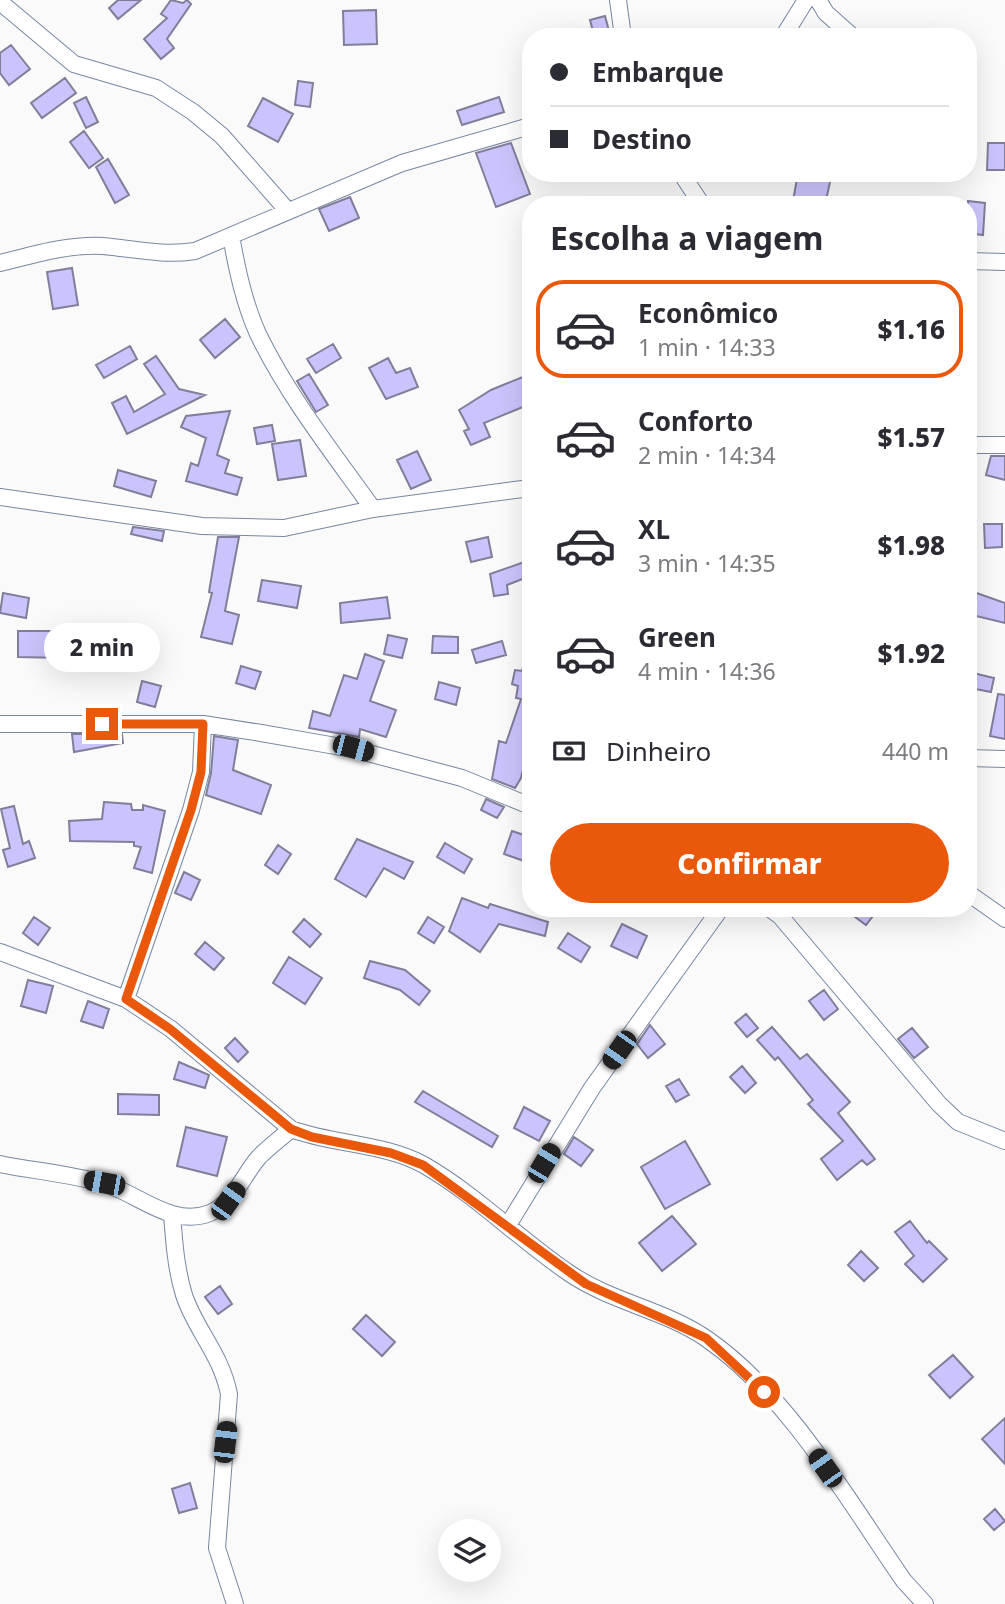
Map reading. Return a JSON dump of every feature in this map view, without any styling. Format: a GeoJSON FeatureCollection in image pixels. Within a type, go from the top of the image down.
{"type":"FeatureCollection","features":[{"type":"Feature","properties":{"kind":"street"},"geometry":{"type":"LineString","coordinates":[[618,0],[622,28]]}},
{"type":"Feature","properties":{"kind":"street"},"geometry":{"type":"LineString","coordinates":[[789,28],[806,0]]}},
{"type":"Feature","properties":{"kind":"street"},"geometry":{"type":"LineString","coordinates":[[818,0],[826,13],[843,28]]}},
{"type":"Feature","properties":{"kind":"street"},"geometry":{"type":"LineString","coordinates":[[0,2],[74,64],[156,88],[193,112],[222,136],[286,210]]}},
{"type":"Feature","properties":{"kind":"street"},"geometry":{"type":"LineString","coordinates":[[0,263],[80,247],[101,246],[174,255],[195,251],[286,210],[402,163],[522,128]]}},
{"type":"Feature","properties":{"kind":"street"},"geometry":{"type":"LineString","coordinates":[[232,236],[239,279],[258,334],[319,433],[373,509]]}},
{"type":"Feature","properties":{"kind":"street"},"geometry":{"type":"LineString","coordinates":[[977,261],[1005,262]]}},
{"type":"Feature","properties":{"kind":"street"},"geometry":{"type":"LineString","coordinates":[[977,445],[1005,445]]}},
{"type":"Feature","properties":{"kind":"street"},"geometry":{"type":"LineString","coordinates":[[0,497],[240,529],[284,528],[373,509],[522,489]]}},
{"type":"Feature","properties":{"kind":"street"},"geometry":{"type":"LineString","coordinates":[[0,724],[203,724],[353,748],[462,778],[522,803]]}},
{"type":"Feature","properties":{"kind":"street"},"geometry":{"type":"LineString","coordinates":[[126,999],[191,810],[201,772],[203,724]]}},
{"type":"Feature","properties":{"kind":"street"},"geometry":{"type":"LineString","coordinates":[[977,758],[1005,759]]}},
{"type":"Feature","properties":{"kind":"street"},"geometry":{"type":"LineString","coordinates":[[977,899],[1005,919]]}},
{"type":"Feature","properties":{"kind":"street"},"geometry":{"type":"LineString","coordinates":[[508,1225],[592,1088],[715,917]]}},
{"type":"Feature","properties":{"kind":"street"},"geometry":{"type":"LineString","coordinates":[[781,917],[939,1104],[958,1122],[1005,1141]]}},
{"type":"Feature","properties":{"kind":"street"},"geometry":{"type":"LineString","coordinates":[[0,952],[126,999],[170,1029],[291,1129],[312,1137],[391,1153],[423,1165],[586,1284],[706,1338],[734,1361],[793,1423],[904,1581],[925,1604]]}},
{"type":"Feature","properties":{"kind":"street"},"geometry":{"type":"LineString","coordinates":[[0,1164],[104,1183],[127,1192],[152,1208],[172,1214],[195,1216],[211,1213],[228,1201],[259,1157],[291,1129]]}},
{"type":"Feature","properties":{"kind":"street"},"geometry":{"type":"LineString","coordinates":[[172,1214],[174,1247],[184,1297],[225,1375],[229,1394],[218,1548],[235,1604]]}},
{"type":"Feature","properties":{"kind":"building"},"geometry":{"type":"Polygon","coordinates":[[[118,0],[141,0],[118,19],[109,8],[118,0]]]}},
{"type":"Feature","properties":{"kind":"building"},"geometry":{"type":"Polygon","coordinates":[[[171,0],[183,3],[187,0],[191,4],[167,39],[174,48],[161,59],[144,39],[167,18],[161,14],[171,0]]]}},
{"type":"Feature","properties":{"kind":"building"},"geometry":{"type":"Polygon","coordinates":[[[376,10],[377,44],[344,45],[343,11],[376,10]]]}},
{"type":"Feature","properties":{"kind":"building"},"geometry":{"type":"Polygon","coordinates":[[[605,16],[608,28],[592,28],[590,20],[605,16]]]}},
{"type":"Feature","properties":{"kind":"building"},"geometry":{"type":"Polygon","coordinates":[[[11,45],[30,69],[9,85],[0,73],[0,53],[11,45]]]}},
{"type":"Feature","properties":{"kind":"building"},"geometry":{"type":"Polygon","coordinates":[[[65,78],[76,93],[42,118],[31,103],[65,78]]]}},
{"type":"Feature","properties":{"kind":"building"},"geometry":{"type":"Polygon","coordinates":[[[298,81],[313,83],[310,107],[295,105],[298,81]]]}},
{"type":"Feature","properties":{"kind":"building"},"geometry":{"type":"Polygon","coordinates":[[[86,97],[98,122],[86,128],[74,103],[86,97]]]}},
{"type":"Feature","properties":{"kind":"building"},"geometry":{"type":"Polygon","coordinates":[[[499,97],[504,112],[462,125],[457,111],[499,97]]]}},
{"type":"Feature","properties":{"kind":"building"},"geometry":{"type":"Polygon","coordinates":[[[263,98],[293,114],[278,142],[248,126],[263,98]]]}},
{"type":"Feature","properties":{"kind":"building"},"geometry":{"type":"Polygon","coordinates":[[[84,131],[103,158],[89,168],[70,142],[84,131]]]}},
{"type":"Feature","properties":{"kind":"building"},"geometry":{"type":"Polygon","coordinates":[[[511,143],[522,173],[522,182],[526,182],[530,194],[496,207],[476,153],[511,143]]]}},
{"type":"Feature","properties":{"kind":"building"},"geometry":{"type":"Polygon","coordinates":[[[988,143],[1005,143],[1005,170],[987,170],[988,143]]]}},
{"type":"Feature","properties":{"kind":"building"},"geometry":{"type":"Polygon","coordinates":[[[108,159],[129,195],[115,203],[96,167],[108,159]]]}},
{"type":"Feature","properties":{"kind":"building"},"geometry":{"type":"Polygon","coordinates":[[[796,182],[830,182],[827,196],[794,196],[796,182]]]}},
{"type":"Feature","properties":{"kind":"building"},"geometry":{"type":"Polygon","coordinates":[[[350,197],[359,218],[329,231],[319,209],[350,197]]]}},
{"type":"Feature","properties":{"kind":"building"},"geometry":{"type":"Polygon","coordinates":[[[977,202],[985,203],[983,235],[977,234],[977,202]]]}},
{"type":"Feature","properties":{"kind":"building"},"geometry":{"type":"Polygon","coordinates":[[[72,268],[78,305],[53,309],[47,272],[72,268]]]}},
{"type":"Feature","properties":{"kind":"building"},"geometry":{"type":"Polygon","coordinates":[[[225,319],[240,337],[215,358],[200,340],[225,319]]]}},
{"type":"Feature","properties":{"kind":"building"},"geometry":{"type":"Polygon","coordinates":[[[333,344],[341,358],[316,373],[307,359],[333,344]]]}},
{"type":"Feature","properties":{"kind":"building"},"geometry":{"type":"Polygon","coordinates":[[[130,346],[137,359],[104,378],[96,365],[130,346]]]}},
{"type":"Feature","properties":{"kind":"building"},"geometry":{"type":"Polygon","coordinates":[[[156,356],[179,389],[205,395],[127,434],[112,403],[126,396],[134,412],[165,394],[144,364],[156,356]]]}},
{"type":"Feature","properties":{"kind":"building"},"geometry":{"type":"Polygon","coordinates":[[[388,358],[396,373],[410,368],[418,387],[386,399],[369,368],[388,358]]]}},
{"type":"Feature","properties":{"kind":"building"},"geometry":{"type":"Polygon","coordinates":[[[309,374],[328,405],[316,412],[297,381],[309,374]]]}},
{"type":"Feature","properties":{"kind":"building"},"geometry":{"type":"Polygon","coordinates":[[[522,377],[522,407],[484,423],[490,437],[471,445],[464,431],[469,429],[459,410],[491,390],[522,377]]]}},
{"type":"Feature","properties":{"kind":"building"},"geometry":{"type":"Polygon","coordinates":[[[230,411],[217,455],[229,460],[225,473],[242,478],[237,495],[186,481],[191,463],[198,466],[206,438],[181,427],[186,416],[230,411]]]}},
{"type":"Feature","properties":{"kind":"building"},"geometry":{"type":"Polygon","coordinates":[[[272,425],[275,441],[257,444],[254,428],[272,425]]]}},
{"type":"Feature","properties":{"kind":"building"},"geometry":{"type":"Polygon","coordinates":[[[300,440],[306,476],[278,480],[272,444],[300,440]]]}},
{"type":"Feature","properties":{"kind":"building"},"geometry":{"type":"Polygon","coordinates":[[[417,451],[431,480],[411,489],[397,460],[417,451]]]}},
{"type":"Feature","properties":{"kind":"building"},"geometry":{"type":"Polygon","coordinates":[[[991,456],[1005,456],[1005,480],[986,475],[991,456]]]}},
{"type":"Feature","properties":{"kind":"building"},"geometry":{"type":"Polygon","coordinates":[[[118,470],[156,481],[151,497],[114,486],[118,470]]]}},
{"type":"Feature","properties":{"kind":"building"},"geometry":{"type":"Polygon","coordinates":[[[984,524],[1002,524],[1002,547],[985,548],[984,524]]]}},
{"type":"Feature","properties":{"kind":"building"},"geometry":{"type":"Polygon","coordinates":[[[133,527],[164,531],[162,541],[131,534],[133,527]]]}},
{"type":"Feature","properties":{"kind":"building"},"geometry":{"type":"Polygon","coordinates":[[[218,537],[239,537],[225,611],[239,615],[232,644],[201,637],[212,593],[209,592],[218,537]]]}},
{"type":"Feature","properties":{"kind":"building"},"geometry":{"type":"Polygon","coordinates":[[[488,537],[492,557],[471,562],[466,542],[488,537]]]}},
{"type":"Feature","properties":{"kind":"building"},"geometry":{"type":"Polygon","coordinates":[[[522,563],[522,579],[507,585],[508,594],[494,596],[490,574],[522,563]]]}},
{"type":"Feature","properties":{"kind":"building"},"geometry":{"type":"Polygon","coordinates":[[[262,580],[301,586],[297,608],[258,601],[262,580]]]}},
{"type":"Feature","properties":{"kind":"building"},"geometry":{"type":"Polygon","coordinates":[[[3,593],[29,598],[26,618],[0,613],[3,593]]]}},
{"type":"Feature","properties":{"kind":"building"},"geometry":{"type":"Polygon","coordinates":[[[977,593],[1005,603],[1005,623],[977,616],[977,593]]]}},
{"type":"Feature","properties":{"kind":"building"},"geometry":{"type":"Polygon","coordinates":[[[387,597],[390,618],[341,623],[340,603],[387,597]]]}},
{"type":"Feature","properties":{"kind":"building"},"geometry":{"type":"Polygon","coordinates":[[[18,631],[65,631],[65,658],[18,657],[18,631]]]}},
{"type":"Feature","properties":{"kind":"building"},"geometry":{"type":"Polygon","coordinates":[[[388,635],[407,639],[402,658],[384,654],[388,635]]]}},
{"type":"Feature","properties":{"kind":"building"},"geometry":{"type":"Polygon","coordinates":[[[433,636],[458,637],[458,653],[432,653],[433,636]]]}},
{"type":"Feature","properties":{"kind":"building"},"geometry":{"type":"Polygon","coordinates":[[[502,641],[506,655],[476,663],[472,650],[502,641]]]}},
{"type":"Feature","properties":{"kind":"building"},"geometry":{"type":"Polygon","coordinates":[[[365,654],[384,661],[370,701],[396,710],[386,737],[360,729],[359,737],[309,728],[313,711],[330,716],[344,675],[357,679],[365,654]]]}},
{"type":"Feature","properties":{"kind":"building"},"geometry":{"type":"Polygon","coordinates":[[[241,666],[261,672],[255,689],[236,683],[241,666]]]}},
{"type":"Feature","properties":{"kind":"building"},"geometry":{"type":"Polygon","coordinates":[[[515,670],[522,671],[522,774],[515,788],[492,779],[499,741],[506,743],[521,699],[516,698],[518,686],[512,684],[515,670]]]}},
{"type":"Feature","properties":{"kind":"building"},"geometry":{"type":"Polygon","coordinates":[[[977,674],[994,678],[991,692],[977,689],[977,674]]]}},
{"type":"Feature","properties":{"kind":"building"},"geometry":{"type":"Polygon","coordinates":[[[142,681],[161,686],[155,707],[137,702],[142,681]]]}},
{"type":"Feature","properties":{"kind":"building"},"geometry":{"type":"Polygon","coordinates":[[[439,682],[460,688],[456,705],[435,699],[439,682]]]}},
{"type":"Feature","properties":{"kind":"building"},"geometry":{"type":"Polygon","coordinates":[[[998,694],[1005,695],[1005,739],[990,736],[998,694]]]}},
{"type":"Feature","properties":{"kind":"building"},"geometry":{"type":"Polygon","coordinates":[[[72,734],[122,734],[123,743],[74,752],[72,734]]]}},
{"type":"Feature","properties":{"kind":"building"},"geometry":{"type":"Polygon","coordinates":[[[214,736],[238,740],[233,770],[271,785],[261,814],[206,795],[214,736]]]}},
{"type":"Feature","properties":{"kind":"building"},"geometry":{"type":"Polygon","coordinates":[[[486,799],[504,807],[497,818],[481,810],[486,799]]]}},
{"type":"Feature","properties":{"kind":"building"},"geometry":{"type":"Polygon","coordinates":[[[104,802],[131,804],[132,810],[143,810],[143,805],[165,811],[152,873],[134,868],[141,847],[134,846],[134,842],[70,841],[69,821],[102,819],[104,802]]]}},
{"type":"Feature","properties":{"kind":"building"},"geometry":{"type":"Polygon","coordinates":[[[14,806],[23,844],[29,841],[35,858],[8,867],[3,850],[10,848],[1,809],[14,806]]]}},
{"type":"Feature","properties":{"kind":"building"},"geometry":{"type":"Polygon","coordinates":[[[512,831],[522,834],[522,860],[504,854],[512,831]]]}},
{"type":"Feature","properties":{"kind":"building"},"geometry":{"type":"Polygon","coordinates":[[[357,839],[413,862],[404,879],[384,868],[366,897],[335,879],[357,839]]]}},
{"type":"Feature","properties":{"kind":"building"},"geometry":{"type":"Polygon","coordinates":[[[445,843],[472,859],[464,873],[437,857],[445,843]]]}},
{"type":"Feature","properties":{"kind":"building"},"geometry":{"type":"Polygon","coordinates":[[[278,845],[291,854],[278,874],[265,865],[278,845]]]}},
{"type":"Feature","properties":{"kind":"building"},"geometry":{"type":"Polygon","coordinates":[[[184,872],[200,880],[191,900],[175,893],[184,872]]]}},
{"type":"Feature","properties":{"kind":"building"},"geometry":{"type":"Polygon","coordinates":[[[462,898],[488,908],[490,904],[522,914],[522,917],[548,922],[545,936],[499,924],[480,952],[449,931],[462,898]]]}},
{"type":"Feature","properties":{"kind":"building"},"geometry":{"type":"Polygon","coordinates":[[[34,917],[50,928],[38,945],[23,933],[34,917]]]}},
{"type":"Feature","properties":{"kind":"building"},"geometry":{"type":"Polygon","coordinates":[[[428,917],[444,927],[434,943],[418,933],[428,917]]]}},
{"type":"Feature","properties":{"kind":"building"},"geometry":{"type":"Polygon","coordinates":[[[855,917],[872,917],[866,925],[855,917]]]}},
{"type":"Feature","properties":{"kind":"building"},"geometry":{"type":"Polygon","coordinates":[[[304,919],[321,934],[310,947],[293,932],[304,919]]]}},
{"type":"Feature","properties":{"kind":"building"},"geometry":{"type":"Polygon","coordinates":[[[622,924],[647,936],[637,958],[611,946],[622,924]]]}},
{"type":"Feature","properties":{"kind":"building"},"geometry":{"type":"Polygon","coordinates":[[[568,933],[590,947],[581,962],[558,948],[568,933]]]}},
{"type":"Feature","properties":{"kind":"building"},"geometry":{"type":"Polygon","coordinates":[[[205,942],[224,958],[214,970],[195,954],[205,942]]]}},
{"type":"Feature","properties":{"kind":"building"},"geometry":{"type":"Polygon","coordinates":[[[289,957],[322,978],[305,1004],[273,983],[289,957]]]}},
{"type":"Feature","properties":{"kind":"building"},"geometry":{"type":"Polygon","coordinates":[[[370,961],[405,970],[430,991],[419,1005],[400,990],[364,978],[370,961]]]}},
{"type":"Feature","properties":{"kind":"building"},"geometry":{"type":"Polygon","coordinates":[[[28,980],[53,986],[46,1013],[21,1006],[28,980]]]}},
{"type":"Feature","properties":{"kind":"building"},"geometry":{"type":"Polygon","coordinates":[[[824,990],[838,1009],[824,1020],[809,1001],[824,990]]]}},
{"type":"Feature","properties":{"kind":"building"},"geometry":{"type":"Polygon","coordinates":[[[88,1001],[109,1009],[103,1028],[81,1021],[88,1001]]]}},
{"type":"Feature","properties":{"kind":"building"},"geometry":{"type":"Polygon","coordinates":[[[746,1014],[758,1028],[747,1037],[735,1023],[746,1014]]]}},
{"type":"Feature","properties":{"kind":"building"},"geometry":{"type":"Polygon","coordinates":[[[650,1025],[665,1044],[648,1058],[637,1044],[650,1025]]]}},
{"type":"Feature","properties":{"kind":"building"},"geometry":{"type":"Polygon","coordinates":[[[772,1027],[800,1059],[807,1054],[850,1102],[838,1113],[875,1159],[867,1165],[862,1160],[837,1180],[821,1159],[843,1141],[808,1104],[813,1100],[778,1057],[775,1060],[757,1040],[772,1027]]]}},
{"type":"Feature","properties":{"kind":"building"},"geometry":{"type":"Polygon","coordinates":[[[912,1028],[928,1047],[914,1058],[898,1039],[912,1028]]]}},
{"type":"Feature","properties":{"kind":"building"},"geometry":{"type":"Polygon","coordinates":[[[235,1038],[248,1052],[238,1062],[225,1048],[235,1038]]]}},
{"type":"Feature","properties":{"kind":"building"},"geometry":{"type":"Polygon","coordinates":[[[179,1062],[209,1075],[205,1088],[174,1079],[179,1062]]]}},
{"type":"Feature","properties":{"kind":"building"},"geometry":{"type":"Polygon","coordinates":[[[742,1066],[756,1083],[745,1093],[730,1077],[742,1066]]]}},
{"type":"Feature","properties":{"kind":"building"},"geometry":{"type":"Polygon","coordinates":[[[679,1079],[689,1095],[676,1102],[666,1086],[679,1079]]]}},
{"type":"Feature","properties":{"kind":"building"},"geometry":{"type":"Polygon","coordinates":[[[423,1091],[498,1136],[492,1147],[415,1102],[423,1091]]]}},
{"type":"Feature","properties":{"kind":"building"},"geometry":{"type":"Polygon","coordinates":[[[118,1094],[159,1095],[159,1115],[118,1114],[118,1094]]]}},
{"type":"Feature","properties":{"kind":"building"},"geometry":{"type":"Polygon","coordinates":[[[524,1107],[550,1121],[539,1141],[514,1128],[524,1107]]]}},
{"type":"Feature","properties":{"kind":"building"},"geometry":{"type":"Polygon","coordinates":[[[186,1127],[227,1137],[217,1176],[177,1166],[186,1127]]]}},
{"type":"Feature","properties":{"kind":"building"},"geometry":{"type":"Polygon","coordinates":[[[574,1137],[593,1150],[581,1166],[564,1154],[574,1137]]]}},
{"type":"Feature","properties":{"kind":"building"},"geometry":{"type":"Polygon","coordinates":[[[685,1141],[710,1184],[665,1209],[641,1167],[685,1141]]]}},
{"type":"Feature","properties":{"kind":"building"},"geometry":{"type":"Polygon","coordinates":[[[672,1216],[696,1244],[662,1271],[639,1243],[672,1216]]]}},
{"type":"Feature","properties":{"kind":"building"},"geometry":{"type":"Polygon","coordinates":[[[910,1221],[927,1243],[929,1241],[947,1259],[923,1282],[905,1264],[914,1256],[895,1232],[910,1221]]]}},
{"type":"Feature","properties":{"kind":"building"},"geometry":{"type":"Polygon","coordinates":[[[861,1251],[878,1268],[864,1281],[848,1265],[861,1251]]]}},
{"type":"Feature","properties":{"kind":"building"},"geometry":{"type":"Polygon","coordinates":[[[220,1286],[232,1304],[218,1314],[205,1297],[220,1286]]]}},
{"type":"Feature","properties":{"kind":"building"},"geometry":{"type":"Polygon","coordinates":[[[366,1315],[395,1342],[382,1356],[353,1329],[366,1315]]]}},
{"type":"Feature","properties":{"kind":"building"},"geometry":{"type":"Polygon","coordinates":[[[953,1355],[973,1377],[950,1398],[929,1375],[953,1355]]]}},
{"type":"Feature","properties":{"kind":"building"},"geometry":{"type":"Polygon","coordinates":[[[1005,1418],[1005,1464],[982,1439],[1005,1418]]]}},
{"type":"Feature","properties":{"kind":"building"},"geometry":{"type":"Polygon","coordinates":[[[190,1483],[197,1508],[179,1513],[172,1489],[190,1483]]]}},
{"type":"Feature","properties":{"kind":"building"},"geometry":{"type":"Polygon","coordinates":[[[995,1509],[1005,1521],[994,1530],[984,1519],[995,1509]]]}},
{"type":"Feature","properties":{"kind":"route"},"geometry":{"type":"LineString","coordinates":[[102,724],[203,724],[201,772],[191,810],[126,999],[170,1029],[291,1129],[312,1137],[391,1153],[423,1165],[586,1284],[706,1338],[734,1361],[764,1392]]}}]}
